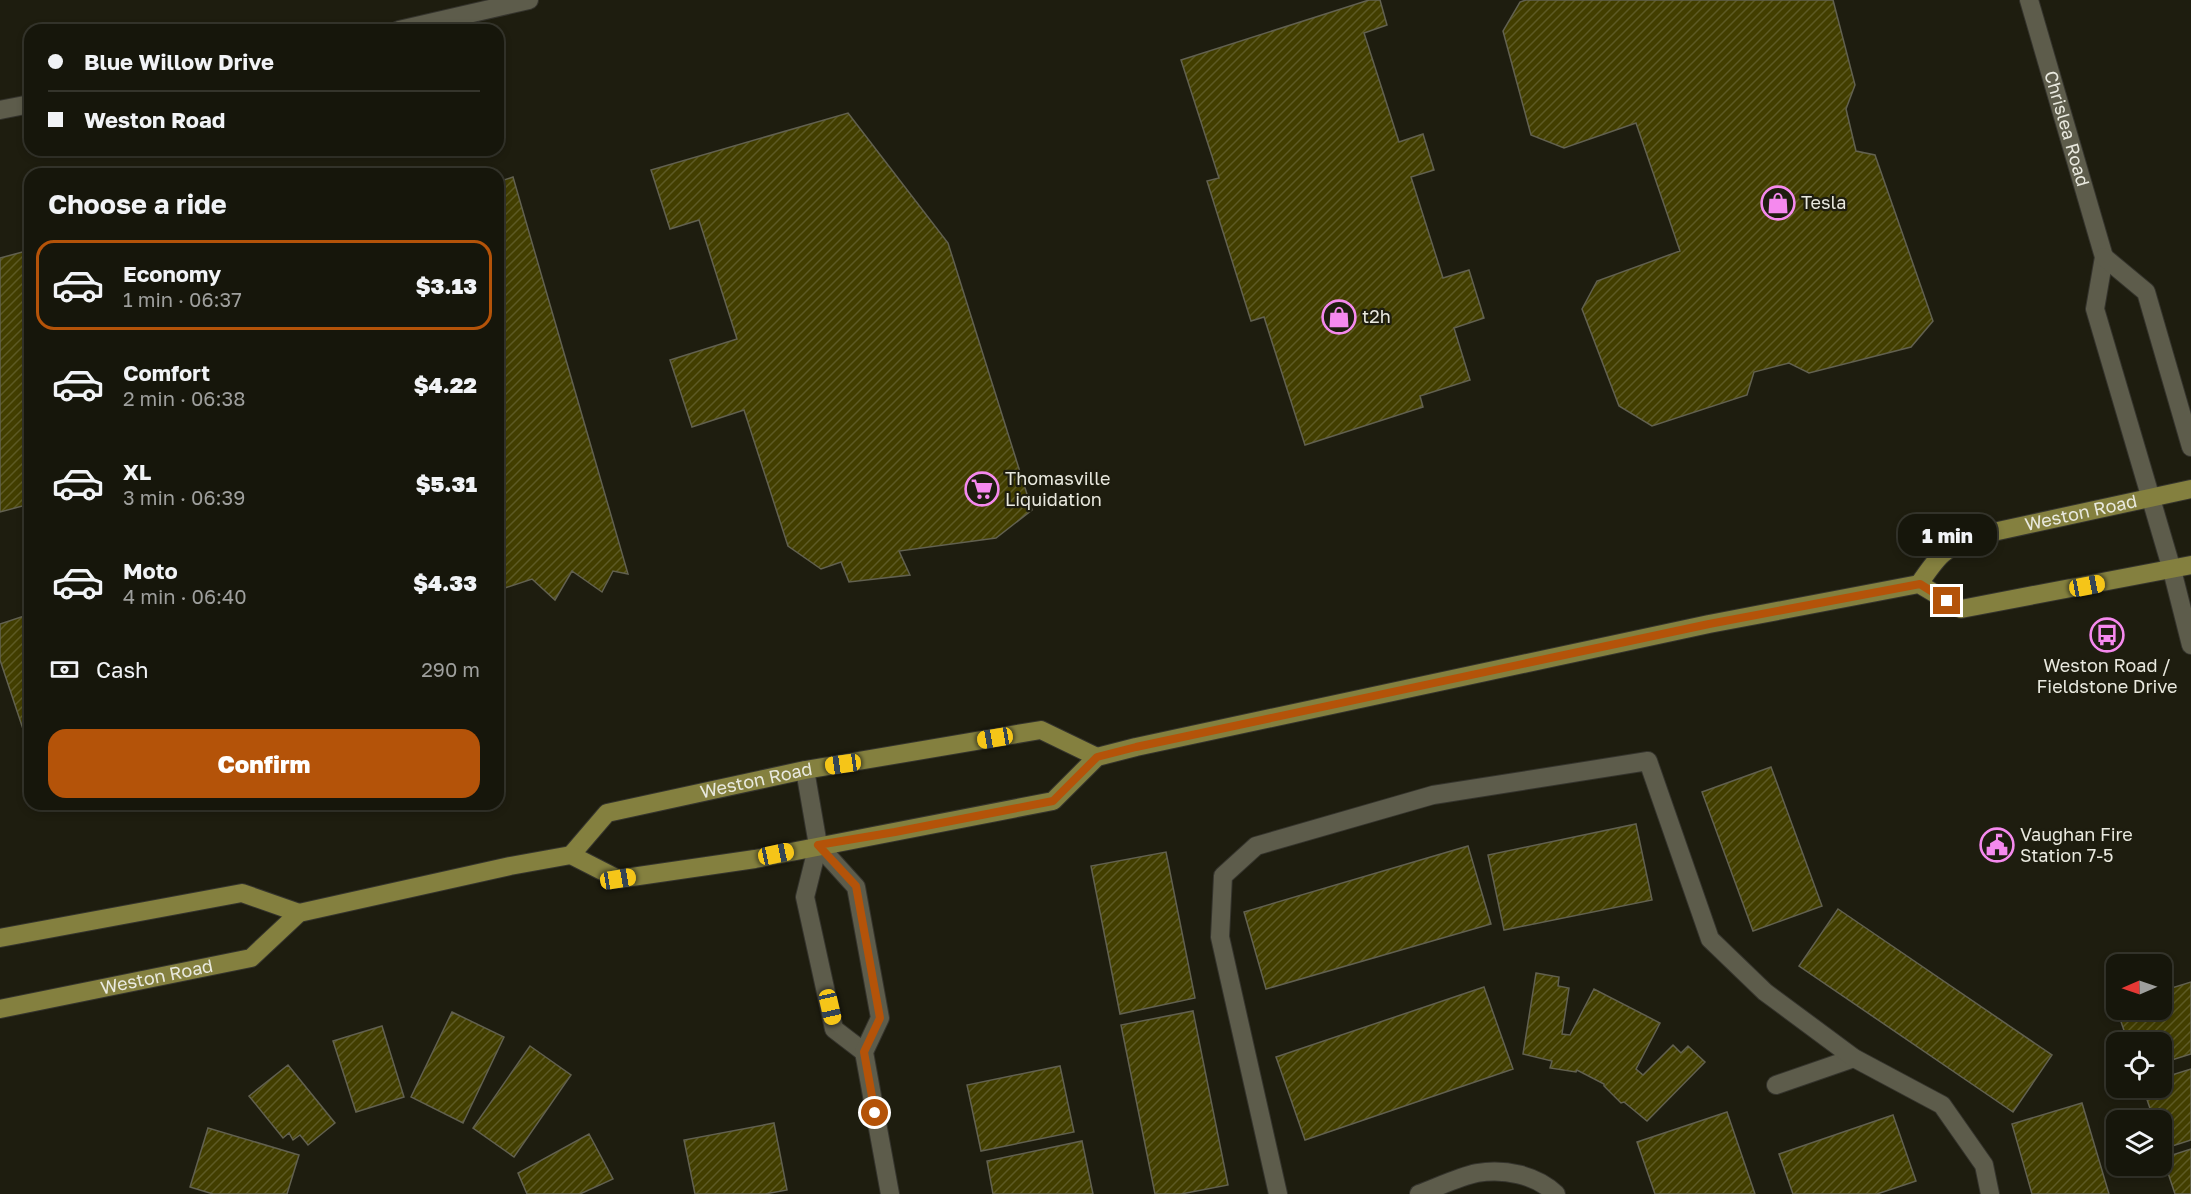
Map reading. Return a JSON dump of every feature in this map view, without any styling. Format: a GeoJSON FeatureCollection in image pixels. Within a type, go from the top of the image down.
{"type":"FeatureCollection","features":[{"type":"Feature","properties":{"kind":"main road","name":"Weston Road"},"geometry":{"type":"LineString","coordinates":[[1920,584],[1938,556],[1958,543],[1975,536],[2191,489]]}},
{"type":"Feature","properties":{"kind":"main road"},"geometry":{"type":"LineString","coordinates":[[571,855],[618,879],[755,859],[1053,801],[1097,757],[1709,624],[1920,584],[1961,609],[2191,566]]}},
{"type":"Feature","properties":{"kind":"main road","name":"Weston Road"},"geometry":{"type":"LineString","coordinates":[[0,1009],[251,958],[299,914],[510,866],[571,855],[607,813],[805,770],[1041,730],[1097,757]]}},
{"type":"Feature","properties":{"kind":"main road"},"geometry":{"type":"LineString","coordinates":[[0,938],[242,893],[299,914]]}},
{"type":"Feature","properties":{"kind":"street"},"geometry":{"type":"LineString","coordinates":[[425,24],[529,0]]}},
{"type":"Feature","properties":{"kind":"street","name":"Chrislea Road"},"geometry":{"type":"LineString","coordinates":[[2028,0],[2104,257],[2095,309],[2172,570],[2191,645]]}},
{"type":"Feature","properties":{"kind":"street"},"geometry":{"type":"LineString","coordinates":[[0,110],[24,105]]}},
{"type":"Feature","properties":{"kind":"street"},"geometry":{"type":"LineString","coordinates":[[2104,257],[2146,292],[2191,447]]}},
{"type":"Feature","properties":{"kind":"street"},"geometry":{"type":"LineString","coordinates":[[1278,1194],[1220,937],[1223,876],[1256,846],[1433,795],[1648,761],[1710,939],[1765,992],[1854,1058],[1942,1105],[1984,1165],[1990,1194]]}},
{"type":"Feature","properties":{"kind":"street"},"geometry":{"type":"LineString","coordinates":[[805,770],[818,845],[805,897],[807,908],[834,1029],[864,1052]]}},
{"type":"Feature","properties":{"kind":"street"},"geometry":{"type":"LineString","coordinates":[[818,845],[856,886],[880,1018],[864,1052],[890,1194]]}},
{"type":"Feature","properties":{"kind":"street"},"geometry":{"type":"LineString","coordinates":[[1776,1085],[1854,1058]]}},
{"type":"Feature","properties":{"kind":"street"},"geometry":{"type":"LineString","coordinates":[[1419,1194],[1477,1173],[1508,1173],[1534,1178],[1556,1194]]}},
{"type":"Feature","properties":{"kind":"building"},"geometry":{"type":"Polygon","coordinates":[[[1369,0],[1380,0],[1387,25],[1364,33],[1399,142],[1423,134],[1434,170],[1411,177],[1443,278],[1469,270],[1484,318],[1454,328],[1470,380],[1420,396],[1423,407],[1305,445],[1264,317],[1251,321],[1207,181],[1219,178],[1181,60],[1369,0]]]}},
{"type":"Feature","properties":{"kind":"building","name":"Tesla"},"geometry":{"type":"Polygon","coordinates":[[[1526,0],[1833,0],[1855,85],[1846,109],[1856,151],[1875,155],[1933,321],[1911,347],[1809,373],[1789,363],[1754,372],[1747,395],[1652,426],[1619,406],[1582,309],[1597,281],[1680,251],[1636,123],[1564,148],[1531,135],[1503,31],[1520,2],[1526,0]]]}},
{"type":"Feature","properties":{"kind":"building"},"geometry":{"type":"Polygon","coordinates":[[[848,113],[948,243],[1032,510],[996,538],[899,551],[910,575],[849,582],[841,562],[821,569],[788,546],[744,410],[692,427],[670,360],[737,339],[699,220],[670,229],[651,170],[848,113]]]}},
{"type":"Feature","properties":{"kind":"building"},"geometry":{"type":"Polygon","coordinates":[[[513,177],[628,574],[613,571],[602,592],[572,571],[555,600],[532,579],[504,588],[504,180],[513,177]]]}},
{"type":"Feature","properties":{"kind":"building"},"geometry":{"type":"Polygon","coordinates":[[[24,252],[24,506],[0,512],[0,258],[24,252]]]}},
{"type":"Feature","properties":{"kind":"building"},"geometry":{"type":"Polygon","coordinates":[[[24,616],[24,732],[0,660],[0,624],[24,616]]]}},
{"type":"Feature","properties":{"kind":"building"},"geometry":{"type":"Polygon","coordinates":[[[1771,767],[1822,906],[1753,931],[1702,792],[1771,767]]]}},
{"type":"Feature","properties":{"kind":"building"},"geometry":{"type":"Polygon","coordinates":[[[1636,824],[1652,900],[1504,930],[1488,855],[1636,824]]]}},
{"type":"Feature","properties":{"kind":"building"},"geometry":{"type":"Polygon","coordinates":[[[1468,846],[1491,924],[1266,989],[1244,912],[1468,846]]]}},
{"type":"Feature","properties":{"kind":"building"},"geometry":{"type":"Polygon","coordinates":[[[1166,852],[1195,998],[1120,1014],[1091,866],[1166,852]]]}},
{"type":"Feature","properties":{"kind":"building"},"geometry":{"type":"Polygon","coordinates":[[[1838,909],[2052,1055],[2013,1112],[1799,966],[1838,909]]]}},
{"type":"Feature","properties":{"kind":"building"},"geometry":{"type":"Polygon","coordinates":[[[1536,973],[1559,977],[1558,986],[1569,988],[1562,1034],[1570,1035],[1594,989],[1660,1023],[1636,1069],[1643,1075],[1673,1045],[1681,1053],[1688,1046],[1705,1062],[1647,1121],[1624,1102],[1621,1103],[1604,1084],[1577,1070],[1576,1072],[1550,1068],[1552,1061],[1523,1054],[1536,973]]]}},
{"type":"Feature","properties":{"kind":"building"},"geometry":{"type":"Polygon","coordinates":[[[2191,982],[2191,1054],[2172,1060],[2172,1032],[2125,1032],[2120,1020],[2172,1020],[2172,988],[2191,982]]]}},
{"type":"Feature","properties":{"kind":"building"},"geometry":{"type":"Polygon","coordinates":[[[1484,987],[1513,1069],[1305,1140],[1276,1057],[1484,987]]]}},
{"type":"Feature","properties":{"kind":"building"},"geometry":{"type":"Polygon","coordinates":[[[1193,1011],[1228,1185],[1181,1194],[1155,1194],[1121,1025],[1193,1011]]]}},
{"type":"Feature","properties":{"kind":"building"},"geometry":{"type":"Polygon","coordinates":[[[452,1012],[504,1037],[463,1123],[411,1097],[452,1012]]]}},
{"type":"Feature","properties":{"kind":"building"},"geometry":{"type":"Polygon","coordinates":[[[382,1026],[404,1097],[356,1112],[333,1041],[382,1026]]]}},
{"type":"Feature","properties":{"kind":"building"},"geometry":{"type":"Polygon","coordinates":[[[530,1046],[571,1075],[514,1157],[473,1128],[530,1046]]]}},
{"type":"Feature","properties":{"kind":"building"},"geometry":{"type":"Polygon","coordinates":[[[288,1065],[335,1123],[308,1145],[300,1135],[293,1140],[289,1133],[283,1138],[249,1096],[288,1065]]]}},
{"type":"Feature","properties":{"kind":"building"},"geometry":{"type":"Polygon","coordinates":[[[1060,1066],[1074,1132],[981,1151],[967,1085],[1060,1066]]]}},
{"type":"Feature","properties":{"kind":"building"},"geometry":{"type":"Polygon","coordinates":[[[2191,1069],[2191,1140],[2172,1146],[2172,1110],[2151,1110],[2146,1098],[2172,1098],[2172,1075],[2191,1069]]]}},
{"type":"Feature","properties":{"kind":"building"},"geometry":{"type":"Polygon","coordinates":[[[2082,1103],[2109,1194],[2032,1194],[2012,1124],[2082,1103]]]}},
{"type":"Feature","properties":{"kind":"building"},"geometry":{"type":"Polygon","coordinates":[[[1727,1112],[1755,1194],[1655,1194],[1637,1142],[1727,1112]]]}},
{"type":"Feature","properties":{"kind":"building"},"geometry":{"type":"Polygon","coordinates":[[[1893,1115],[1916,1181],[1877,1194],[1793,1194],[1779,1154],[1893,1115]]]}},
{"type":"Feature","properties":{"kind":"building"},"geometry":{"type":"Polygon","coordinates":[[[774,1123],[787,1190],[765,1194],[695,1194],[684,1140],[774,1123]]]}},
{"type":"Feature","properties":{"kind":"building"},"geometry":{"type":"Polygon","coordinates":[[[208,1128],[299,1155],[287,1194],[213,1194],[190,1187],[208,1128]]]}},
{"type":"Feature","properties":{"kind":"building"},"geometry":{"type":"Polygon","coordinates":[[[589,1134],[613,1179],[580,1194],[527,1194],[518,1173],[589,1134]]]}},
{"type":"Feature","properties":{"kind":"building"},"geometry":{"type":"Polygon","coordinates":[[[1082,1141],[1093,1194],[993,1194],[987,1161],[1082,1141]]]}},
{"type":"Feature","properties":{"kind":"building"},"geometry":{"type":"Polygon","coordinates":[[[2191,1149],[2191,1194],[2175,1194],[2169,1176],[2172,1176],[2172,1155],[2191,1149]]]}},
{"type":"Feature","properties":{"kind":"place","name":"Tesla"},"geometry":{"type":"Point","coordinates":[1778,203]}},
{"type":"Feature","properties":{"kind":"place","name":"t2h"},"geometry":{"type":"Point","coordinates":[1339,317]}},
{"type":"Feature","properties":{"kind":"place","name":"Thomasville Liquidation"},"geometry":{"type":"Point","coordinates":[982,489]}},
{"type":"Feature","properties":{"kind":"place","name":"Weston Road / Fieldstone Drive"},"geometry":{"type":"Point","coordinates":[2107,635]}},
{"type":"Feature","properties":{"kind":"place","name":"Vaughan Fire Station 7-5"},"geometry":{"type":"Point","coordinates":[1997,845]}},
{"type":"Feature","properties":{"kind":"route"},"geometry":{"type":"LineString","coordinates":[[875,1113],[864,1052],[880,1018],[856,886],[818,845],[1053,801],[1097,757],[1136,747],[1709,624],[1920,584],[1947,601]]}}]}
